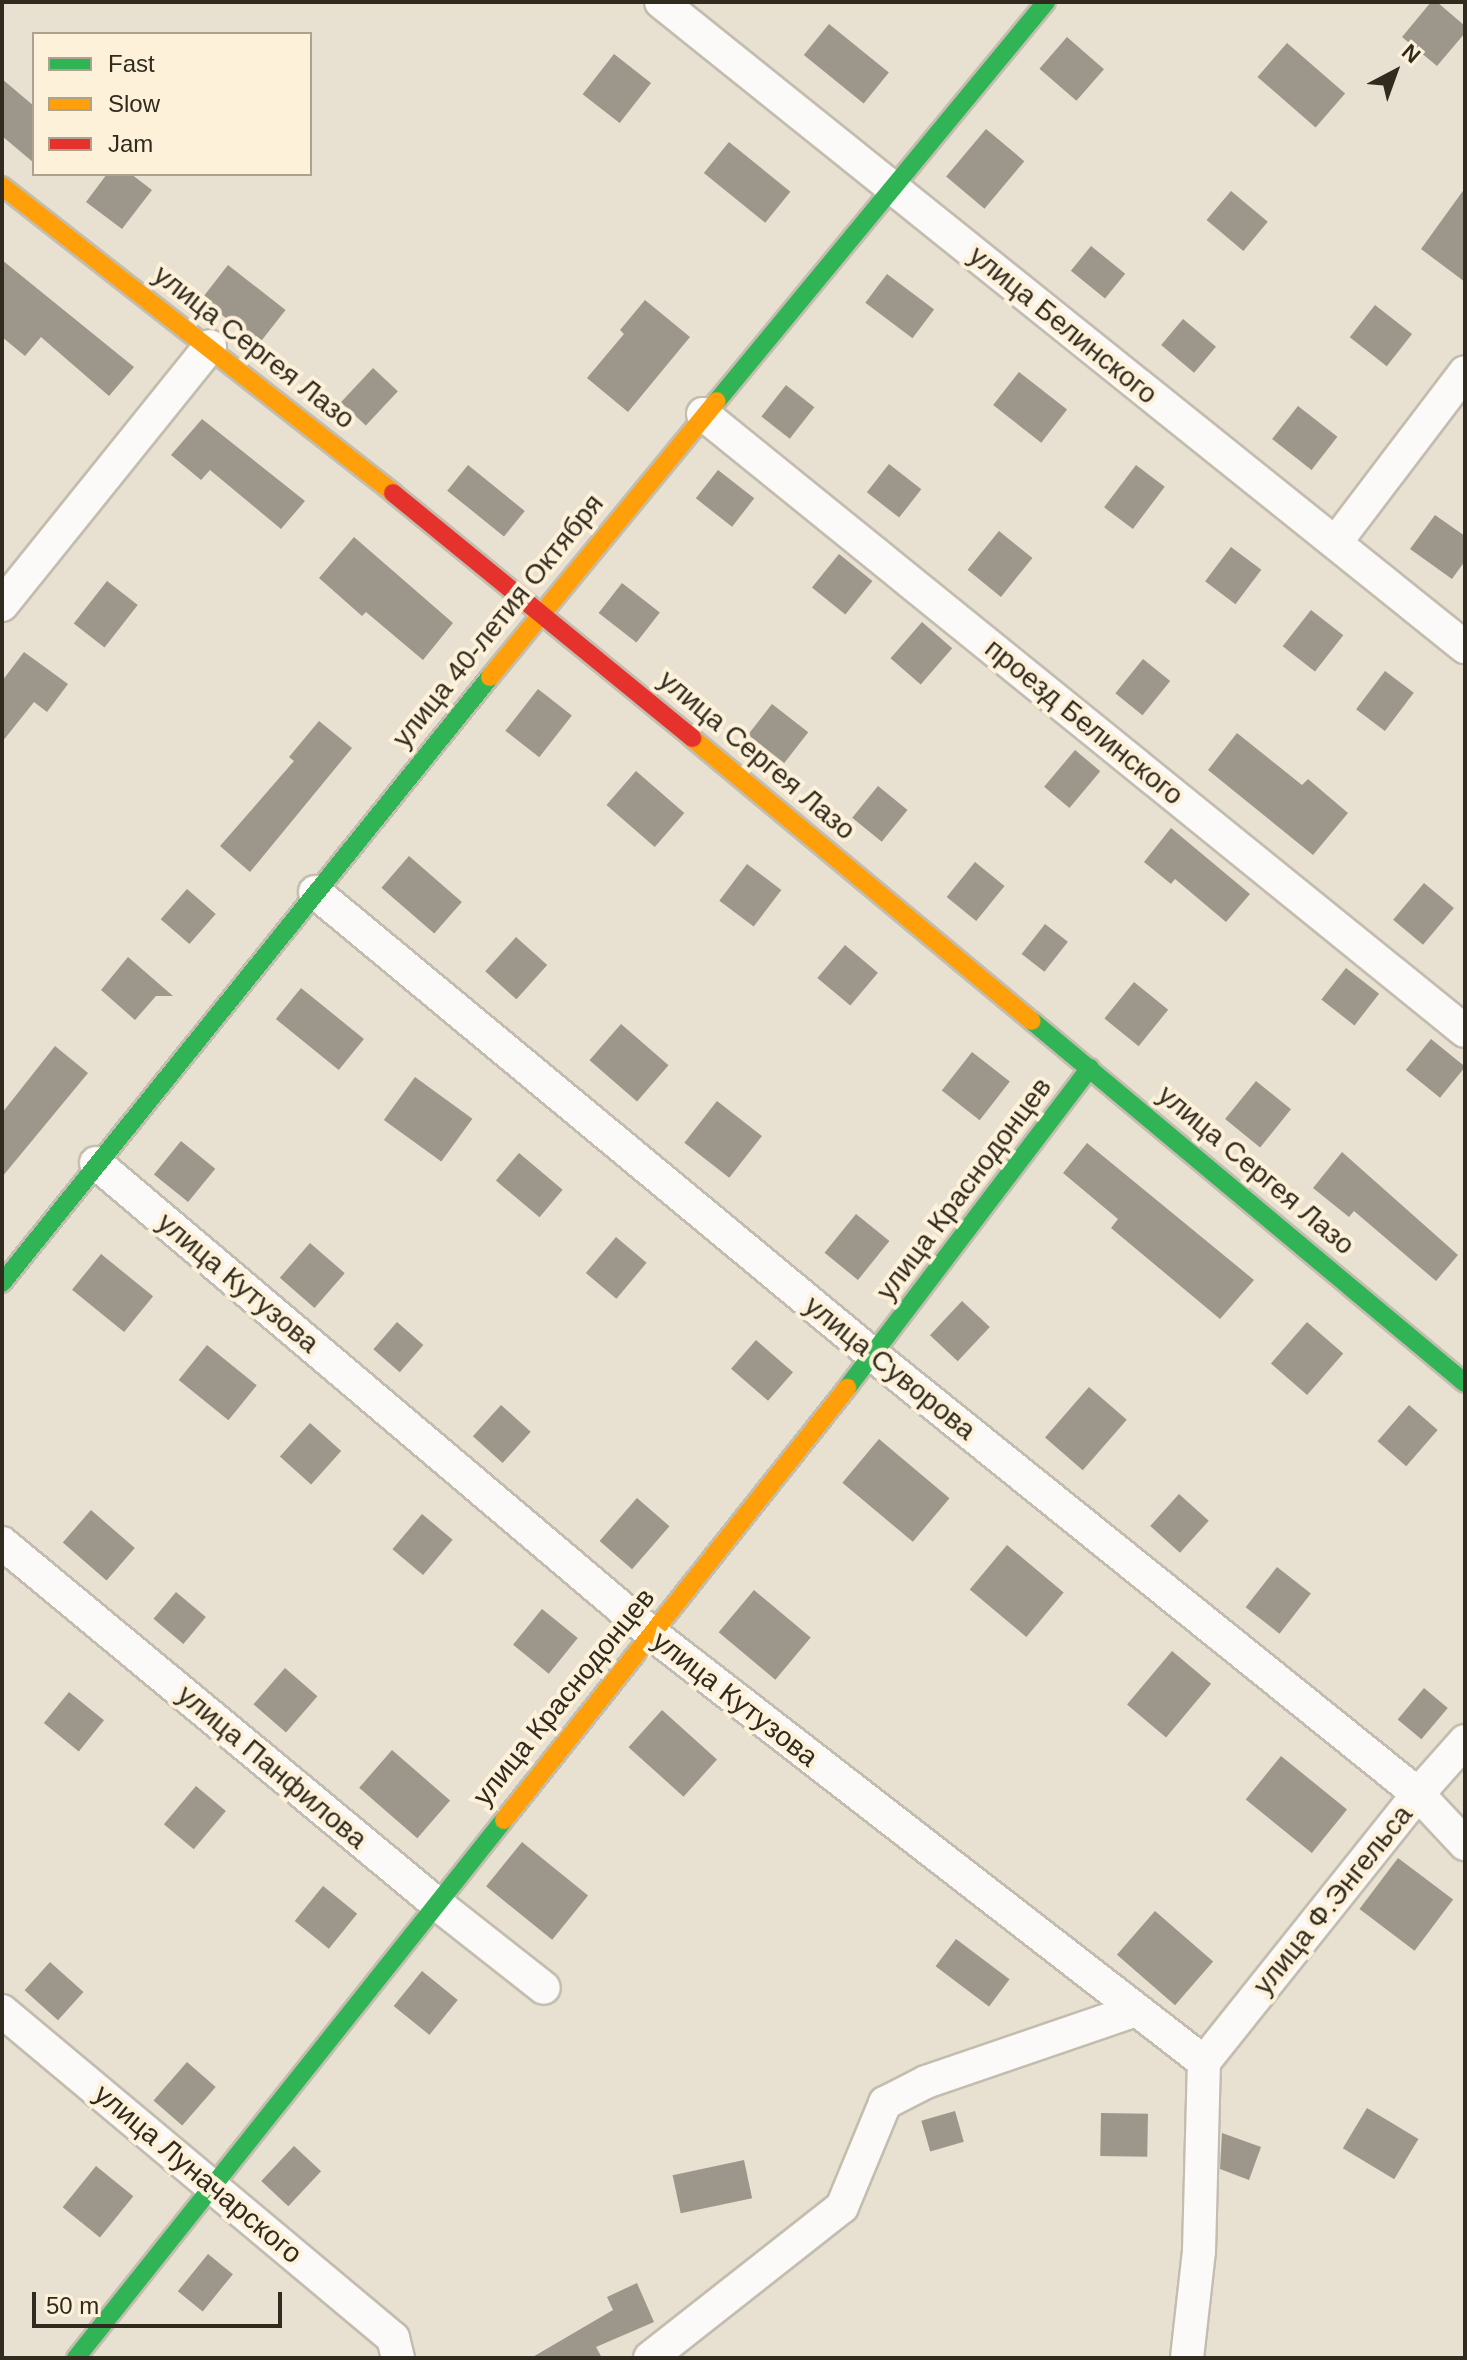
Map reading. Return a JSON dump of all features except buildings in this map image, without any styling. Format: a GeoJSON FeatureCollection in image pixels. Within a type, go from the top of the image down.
{"type":"FeatureCollection","features":[{"type":"Feature","properties":{"kind":"street","name":"улица Белинского"},"geometry":{"type":"LineString","coordinates":[[661,2],[1465,647]]}},
{"type":"Feature","properties":{"kind":"street","name":"улица 40-летия Октября"},"geometry":{"type":"LineString","coordinates":[[2,1283],[703,414],[1046,2]]}},
{"type":"Feature","properties":{"kind":"street","name":"улица Сергея Лазо"},"geometry":{"type":"LineString","coordinates":[[2,186],[210,346],[542,613],[1465,1383]]}},
{"type":"Feature","properties":{"kind":"street"},"geometry":{"type":"LineString","coordinates":[[2,605],[210,346]]}},
{"type":"Feature","properties":{"kind":"street"},"geometry":{"type":"LineString","coordinates":[[1336,542],[1465,372]]}},
{"type":"Feature","properties":{"kind":"street","name":"проезд Белинского"},"geometry":{"type":"LineString","coordinates":[[703,414],[1465,1031]]}},
{"type":"Feature","properties":{"kind":"street","name":"улица Суворова"},"geometry":{"type":"LineString","coordinates":[[315,892],[873,1355],[1418,1794],[1465,1844]]}},
{"type":"Feature","properties":{"kind":"street","name":"улица Краснодонцев"},"geometry":{"type":"LineString","coordinates":[[76,2358],[873,1355],[1090,1068]]}},
{"type":"Feature","properties":{"kind":"street","name":"улица Кутузова"},"geometry":{"type":"LineString","coordinates":[[96,1163],[651,1633],[1204,2062]]}},
{"type":"Feature","properties":{"kind":"street","name":"улица Панфилова"},"geometry":{"type":"LineString","coordinates":[[2,1543],[436,1903],[544,1988]]}},
{"type":"Feature","properties":{"kind":"street","name":"улица Ф.Энгельса"},"geometry":{"type":"LineString","coordinates":[[1204,2062],[1418,1794],[1465,1741]]}},
{"type":"Feature","properties":{"kind":"street"},"geometry":{"type":"LineString","coordinates":[[650,2358],[842,2207],[885,2103],[926,2082],[1136,2010]]}},
{"type":"Feature","properties":{"kind":"street","name":"улица Луначарского"},"geometry":{"type":"LineString","coordinates":[[2,2011],[212,2184],[396,2348]]}},
{"type":"Feature","properties":{"kind":"street"},"geometry":{"type":"LineString","coordinates":[[1187,2358],[1199,2251],[1204,2062]]}},
{"type":"Feature","properties":{"kind":"traffic: fast"},"geometry":{"type":"LineString","coordinates":[[717,401],[1046,2]]}},
{"type":"Feature","properties":{"kind":"traffic: fast"},"geometry":{"type":"LineString","coordinates":[[2,1283],[490,677]]}},
{"type":"Feature","properties":{"kind":"traffic: fast"},"geometry":{"type":"LineString","coordinates":[[1032,1021],[1465,1383]]}},
{"type":"Feature","properties":{"kind":"traffic: fast"},"geometry":{"type":"LineString","coordinates":[[847,1388],[1090,1068]]}},
{"type":"Feature","properties":{"kind":"traffic: fast"},"geometry":{"type":"LineString","coordinates":[[76,2358],[504,1820]]}},
{"type":"Feature","properties":{"kind":"traffic: slow"},"geometry":{"type":"LineString","coordinates":[[2,186],[393,493]]}},
{"type":"Feature","properties":{"kind":"traffic: slow"},"geometry":{"type":"LineString","coordinates":[[490,677],[717,401]]}},
{"type":"Feature","properties":{"kind":"traffic: slow"},"geometry":{"type":"LineString","coordinates":[[692,738],[1032,1021]]}},
{"type":"Feature","properties":{"kind":"traffic: slow"},"geometry":{"type":"LineString","coordinates":[[504,1820],[847,1388]]}},
{"type":"Feature","properties":{"kind":"traffic: jam"},"geometry":{"type":"LineString","coordinates":[[393,493],[692,738]]}}]}
